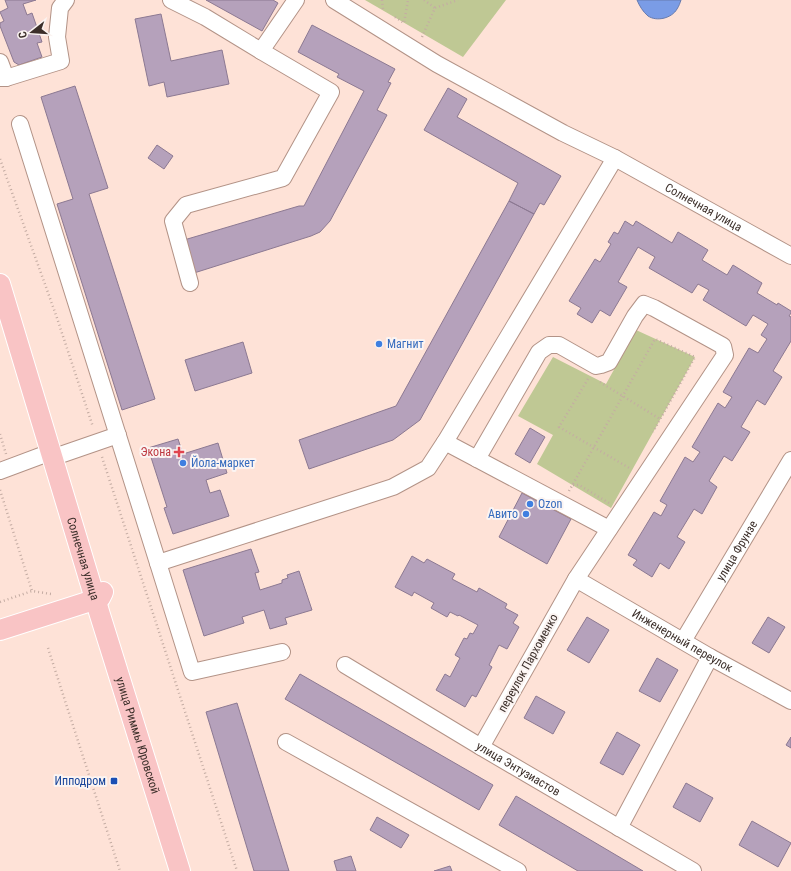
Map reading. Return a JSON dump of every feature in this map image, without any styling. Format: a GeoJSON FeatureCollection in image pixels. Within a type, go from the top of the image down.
{"type":"FeatureCollection","features":[{"type":"Feature","properties":{"kind":"main road","name":"Солнечная улица"},"geometry":{"type":"LineString","coordinates":[[0,284],[32,389],[57,453],[95,599]]}},
{"type":"Feature","properties":{"kind":"main road"},"geometry":{"type":"LineString","coordinates":[[0,630],[95,599]]}},
{"type":"Feature","properties":{"kind":"main road","name":"улица Риммы Юровской"},"geometry":{"type":"LineString","coordinates":[[95,599],[180,871]]}},
{"type":"Feature","properties":{"kind":"street"},"geometry":{"type":"LineString","coordinates":[[0,62],[3,78],[61,61],[57,37],[60,8],[66,0]]}},
{"type":"Feature","properties":{"kind":"street"},"geometry":{"type":"LineString","coordinates":[[171,0],[205,17],[331,92],[283,178],[186,205],[173,221],[190,283]]}},
{"type":"Feature","properties":{"kind":"street"},"geometry":{"type":"LineString","coordinates":[[261,51],[296,0]]}},
{"type":"Feature","properties":{"kind":"street","name":"Солнечная улица"},"geometry":{"type":"LineString","coordinates":[[334,0],[437,64],[563,133],[615,158],[791,256]]}},
{"type":"Feature","properties":{"kind":"street"},"geometry":{"type":"LineString","coordinates":[[20,124],[192,672],[282,652]]}},
{"type":"Feature","properties":{"kind":"street"},"geometry":{"type":"LineString","coordinates":[[158,563],[393,487],[428,468],[615,158]]}},
{"type":"Feature","properties":{"kind":"street","name":"переулок Пархоменко"},"geometry":{"type":"LineString","coordinates":[[478,459],[539,352],[549,345],[559,345],[596,366],[609,362],[634,316],[644,304],[723,346],[726,355],[576,579],[481,747]]}},
{"type":"Feature","properties":{"kind":"street"},"geometry":{"type":"LineString","coordinates":[[0,471],[118,436]]}},
{"type":"Feature","properties":{"kind":"street"},"geometry":{"type":"LineString","coordinates":[[445,442],[609,529]]}},
{"type":"Feature","properties":{"kind":"street","name":"улица Фрунзе"},"geometry":{"type":"LineString","coordinates":[[683,641],[791,460]]}},
{"type":"Feature","properties":{"kind":"street","name":"Инженерный переулок"},"geometry":{"type":"LineString","coordinates":[[576,579],[710,657],[791,701]]}},
{"type":"Feature","properties":{"kind":"street"},"geometry":{"type":"LineString","coordinates":[[619,828],[710,657]]}},
{"type":"Feature","properties":{"kind":"street","name":"улица Энтузиастов"},"geometry":{"type":"LineString","coordinates":[[345,665],[481,747],[693,871]]}},
{"type":"Feature","properties":{"kind":"street"},"geometry":{"type":"LineString","coordinates":[[286,742],[518,871]]}},
{"type":"Feature","properties":{"kind":"path"},"geometry":{"type":"LineString","coordinates":[[382,0],[383,10],[388,13]]}},
{"type":"Feature","properties":{"kind":"path"},"geometry":{"type":"LineString","coordinates":[[393,16],[404,23],[408,0]]}},
{"type":"Feature","properties":{"kind":"path"},"geometry":{"type":"LineString","coordinates":[[424,0],[435,8]]}},
{"type":"Feature","properties":{"kind":"path"},"geometry":{"type":"LineString","coordinates":[[414,49],[424,34],[435,8],[458,0]]}},
{"type":"Feature","properties":{"kind":"path"},"geometry":{"type":"LineString","coordinates":[[0,159],[56,315],[237,871]]}},
{"type":"Feature","properties":{"kind":"path"},"geometry":{"type":"LineString","coordinates":[[612,505],[579,485],[573,485],[655,339],[695,357],[649,438]]}},
{"type":"Feature","properties":{"kind":"path"},"geometry":{"type":"LineString","coordinates":[[590,376],[559,427],[632,470],[635,464]]}},
{"type":"Feature","properties":{"kind":"path"},"geometry":{"type":"LineString","coordinates":[[597,380],[676,429]]}},
{"type":"Feature","properties":{"kind":"path"},"geometry":{"type":"LineString","coordinates":[[0,490],[32,591]]}},
{"type":"Feature","properties":{"kind":"path"},"geometry":{"type":"LineString","coordinates":[[0,602],[32,591],[52,594]]}},
{"type":"Feature","properties":{"kind":"path"},"geometry":{"type":"LineString","coordinates":[[48,648],[120,871]]}},
{"type":"Feature","properties":{"kind":"green space"},"geometry":{"type":"Polygon","coordinates":[[[365,0],[506,0],[463,57],[365,0]]]}},
{"type":"Feature","properties":{"kind":"green space"},"geometry":{"type":"Polygon","coordinates":[[[636,330],[695,357],[611,508],[537,464],[553,435],[518,416],[553,357],[606,384],[636,330]]]}},
{"type":"Feature","properties":{"kind":"water"},"geometry":{"type":"Polygon","coordinates":[[[637,0],[681,0],[672,15],[656,19],[644,13],[637,0]]]}},
{"type":"Feature","properties":{"kind":"building"},"geometry":{"type":"Polygon","coordinates":[[[5,0],[36,0],[23,4],[27,15],[32,13],[42,42],[37,43],[42,57],[19,65],[14,62],[0,26],[0,23],[4,21],[0,12],[8,8],[5,0]]]}},
{"type":"Feature","properties":{"kind":"building"},"geometry":{"type":"Polygon","coordinates":[[[206,0],[273,0],[278,3],[262,31],[206,0]]]}},
{"type":"Feature","properties":{"kind":"building"},"geometry":{"type":"Polygon","coordinates":[[[161,14],[171,61],[222,50],[229,84],[167,97],[164,82],[149,86],[135,19],[161,14]]]}},
{"type":"Feature","properties":{"kind":"building"},"geometry":{"type":"Polygon","coordinates":[[[312,25],[395,69],[388,82],[391,83],[377,110],[387,115],[330,221],[320,232],[194,273],[184,240],[299,206],[304,206],[364,91],[337,77],[339,74],[298,52],[312,25]]]}},
{"type":"Feature","properties":{"kind":"building"},"geometry":{"type":"Polygon","coordinates":[[[75,86],[108,188],[89,194],[155,399],[122,410],[57,204],[73,199],[41,97],[75,86]]]}},
{"type":"Feature","properties":{"kind":"building"},"geometry":{"type":"Polygon","coordinates":[[[448,88],[467,99],[457,117],[561,176],[544,205],[540,203],[534,214],[509,201],[518,183],[424,130],[448,88]]]}},
{"type":"Feature","properties":{"kind":"building"},"geometry":{"type":"Polygon","coordinates":[[[157,145],[173,156],[164,169],[148,158],[157,145]]]}},
{"type":"Feature","properties":{"kind":"building"},"geometry":{"type":"Polygon","coordinates":[[[509,201],[534,214],[420,420],[393,440],[309,469],[299,440],[396,406],[509,201]]]}},
{"type":"Feature","properties":{"kind":"building"},"geometry":{"type":"Polygon","coordinates":[[[625,221],[633,226],[636,221],[672,243],[678,232],[708,250],[702,260],[727,275],[733,265],[762,283],[757,293],[777,305],[778,303],[791,311],[789,316],[791,317],[791,341],[773,371],[782,377],[765,405],[757,400],[741,427],[750,432],[732,461],[724,456],[709,481],[717,487],[702,514],[694,509],[677,537],[685,542],[669,569],[660,563],[652,577],[633,565],[637,560],[628,555],[654,512],[661,516],[667,505],[660,501],[685,457],[693,462],[700,452],[692,447],[718,403],[725,408],[732,397],[723,392],[749,348],[758,353],[767,339],[761,335],[768,324],[753,315],[746,326],[703,300],[709,290],[698,284],[692,293],[649,268],[655,257],[638,247],[618,282],[627,287],[610,316],[600,310],[592,323],[577,314],[581,308],[569,301],[595,259],[600,262],[611,244],[608,242],[614,232],[618,234],[625,221]]]}},
{"type":"Feature","properties":{"kind":"building"},"geometry":{"type":"Polygon","coordinates":[[[243,342],[252,373],[195,391],[185,360],[243,342]]]}},
{"type":"Feature","properties":{"kind":"building"},"geometry":{"type":"Polygon","coordinates":[[[530,428],[545,437],[530,463],[515,454],[530,428]]]}},
{"type":"Feature","properties":{"kind":"building"},"geometry":{"type":"Polygon","coordinates":[[[178,439],[183,454],[218,443],[227,473],[206,480],[210,493],[220,490],[229,516],[173,534],[164,508],[167,507],[148,448],[178,439]]]}},
{"type":"Feature","properties":{"kind":"building"},"geometry":{"type":"Polygon","coordinates":[[[522,493],[571,519],[547,564],[499,537],[522,493]]]}},
{"type":"Feature","properties":{"kind":"building"},"geometry":{"type":"Polygon","coordinates":[[[251,549],[259,572],[255,573],[260,590],[282,583],[282,580],[288,578],[287,575],[299,571],[312,610],[285,618],[287,624],[270,629],[264,610],[242,617],[244,623],[204,636],[183,570],[251,549]]]}},
{"type":"Feature","properties":{"kind":"building"},"geometry":{"type":"Polygon","coordinates":[[[412,556],[424,563],[427,559],[455,574],[452,579],[477,592],[479,588],[507,604],[505,608],[518,615],[513,623],[519,627],[507,649],[499,645],[489,665],[492,667],[476,697],[472,695],[465,707],[436,690],[445,674],[450,677],[460,658],[455,655],[464,638],[467,639],[470,633],[473,634],[478,625],[450,612],[447,617],[431,608],[434,603],[414,592],[412,596],[395,587],[412,556]]]}},
{"type":"Feature","properties":{"kind":"building"},"geometry":{"type":"Polygon","coordinates":[[[587,617],[609,630],[589,663],[567,650],[587,617]]]}},
{"type":"Feature","properties":{"kind":"building"},"geometry":{"type":"Polygon","coordinates":[[[768,617],[785,627],[769,653],[752,643],[768,617]]]}},
{"type":"Feature","properties":{"kind":"building"},"geometry":{"type":"Polygon","coordinates":[[[657,658],[678,670],[660,702],[639,691],[657,658]]]}},
{"type":"Feature","properties":{"kind":"building"},"geometry":{"type":"Polygon","coordinates":[[[300,674],[493,785],[479,810],[285,699],[300,674]]]}},
{"type":"Feature","properties":{"kind":"building"},"geometry":{"type":"Polygon","coordinates":[[[536,696],[565,712],[553,734],[524,718],[536,696]]]}},
{"type":"Feature","properties":{"kind":"building"},"geometry":{"type":"Polygon","coordinates":[[[237,703],[289,871],[254,871],[206,712],[237,703]]]}},
{"type":"Feature","properties":{"kind":"building"},"geometry":{"type":"Polygon","coordinates":[[[617,732],[640,745],[623,775],[600,763],[617,732]]]}},
{"type":"Feature","properties":{"kind":"building"},"geometry":{"type":"Polygon","coordinates":[[[791,737],[791,748],[786,745],[791,737]]]}},
{"type":"Feature","properties":{"kind":"building"},"geometry":{"type":"Polygon","coordinates":[[[686,783],[713,798],[700,822],[673,807],[686,783]]]}},
{"type":"Feature","properties":{"kind":"building"},"geometry":{"type":"Polygon","coordinates":[[[516,796],[643,871],[578,871],[499,825],[516,796]]]}},
{"type":"Feature","properties":{"kind":"building"},"geometry":{"type":"Polygon","coordinates":[[[377,817],[409,835],[401,848],[370,830],[377,817]]]}},
{"type":"Feature","properties":{"kind":"building"},"geometry":{"type":"Polygon","coordinates":[[[752,821],[791,843],[778,867],[739,845],[752,821]]]}},
{"type":"Feature","properties":{"kind":"building"},"geometry":{"type":"Polygon","coordinates":[[[351,856],[356,871],[337,871],[334,861],[351,856]]]}},
{"type":"Feature","properties":{"kind":"building"},"geometry":{"type":"Polygon","coordinates":[[[450,866],[452,871],[434,871],[450,866]]]}},
{"type":"Feature","properties":{"kind":"place","name":"Магнит"},"geometry":{"type":"Point","coordinates":[379,344]}},
{"type":"Feature","properties":{"kind":"place","name":"Экона"},"geometry":{"type":"Point","coordinates":[179,452]}},
{"type":"Feature","properties":{"kind":"place","name":"Йола-маркет"},"geometry":{"type":"Point","coordinates":[183,463]}},
{"type":"Feature","properties":{"kind":"place","name":"Ozon"},"geometry":{"type":"Point","coordinates":[530,504]}},
{"type":"Feature","properties":{"kind":"place","name":"Авито"},"geometry":{"type":"Point","coordinates":[526,514]}},
{"type":"Feature","properties":{"kind":"place","name":"Ипподром"},"geometry":{"type":"Point","coordinates":[114,781]}}]}
